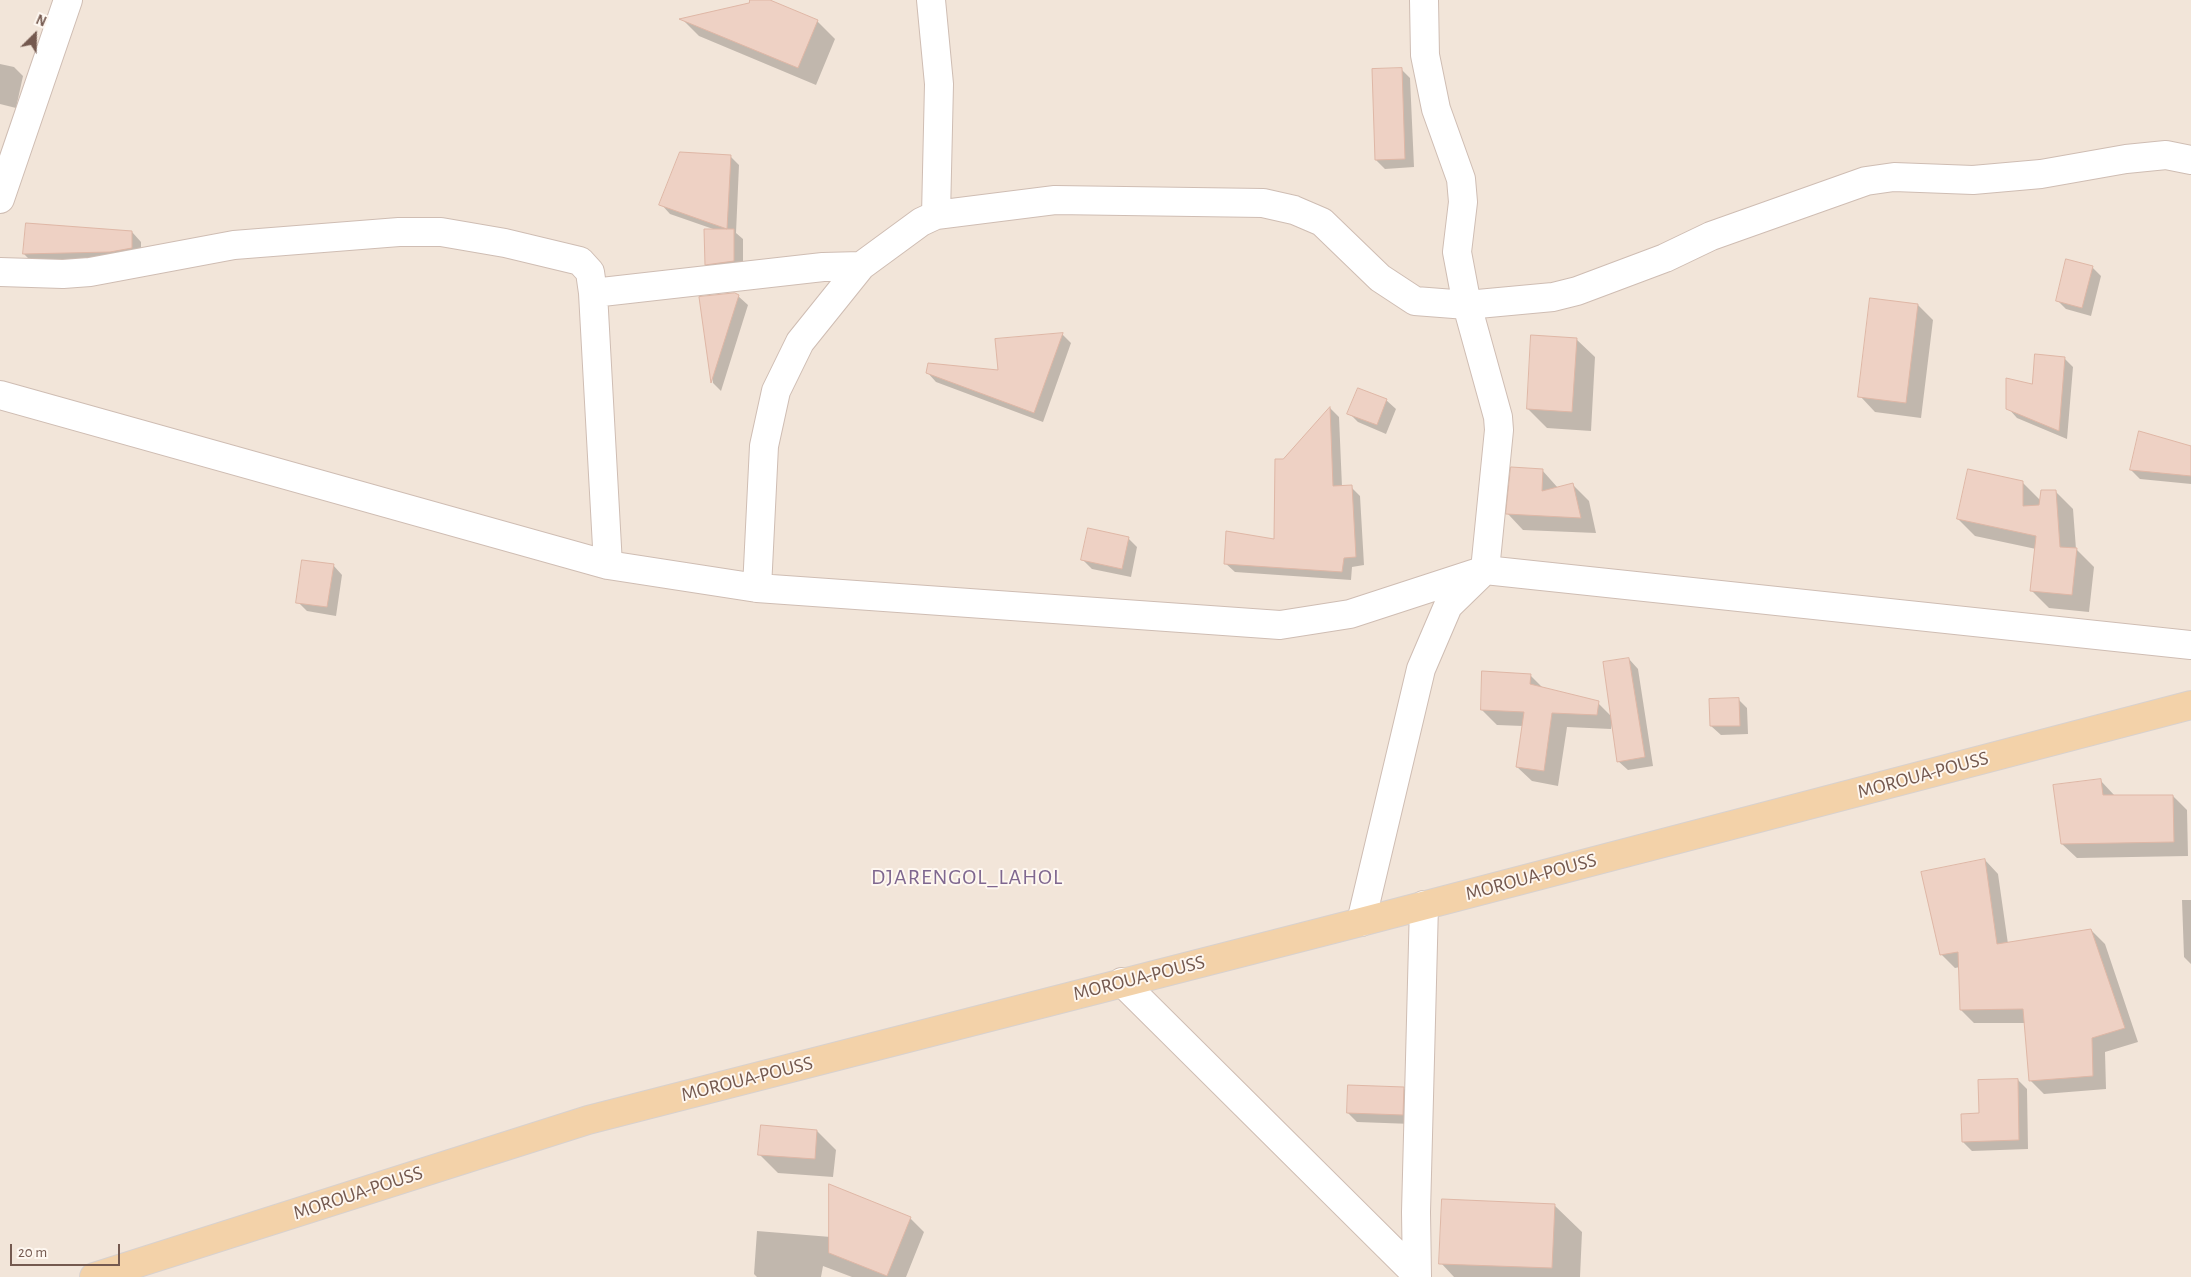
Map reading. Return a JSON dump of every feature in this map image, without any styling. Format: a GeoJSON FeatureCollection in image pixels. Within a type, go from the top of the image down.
{"type":"FeatureCollection","features":[{"type":"Feature","properties":{"kind":"main road","name":"MOROUA-POUSS"},"geometry":{"type":"LineString","coordinates":[[94,1277],[588,1120],[1362,922],[2191,706]]}},
{"type":"Feature","properties":{"kind":"street"},"geometry":{"type":"LineString","coordinates":[[0,199],[68,0]]}},
{"type":"Feature","properties":{"kind":"street"},"geometry":{"type":"LineString","coordinates":[[931,0],[939,84],[936,215]]}},
{"type":"Feature","properties":{"kind":"street"},"geometry":{"type":"LineString","coordinates":[[1362,922],[1421,669],[1448,606],[1485,570],[1499,430],[1498,417],[1467,305],[1457,252],[1463,202],[1461,178],[1436,109],[1424,54],[1424,0]]}},
{"type":"Feature","properties":{"kind":"street"},"geometry":{"type":"LineString","coordinates":[[757,588],[764,446],[776,391],[800,342],[862,266],[921,222],[936,215],[1055,200],[1263,203],[1294,210],[1322,222],[1380,278],[1415,301],[1467,305],[1552,298],[1577,291],[1665,258],[1712,236],[1866,181],[1894,177],[1973,180],[2041,174],[2156,156],[2191,160]]}},
{"type":"Feature","properties":{"kind":"street"},"geometry":{"type":"LineString","coordinates":[[0,272],[63,274],[90,272],[234,245],[399,232],[441,232],[505,242],[580,261],[590,272],[593,293],[608,565]]}},
{"type":"Feature","properties":{"kind":"street"},"geometry":{"type":"LineString","coordinates":[[593,293],[823,266],[862,266]]}},
{"type":"Feature","properties":{"kind":"street"},"geometry":{"type":"LineString","coordinates":[[0,395],[608,565],[757,588],[1280,625],[1350,614],[1485,570],[2191,645]]}},
{"type":"Feature","properties":{"kind":"street"},"geometry":{"type":"LineString","coordinates":[[1416,1276],[1424,905]]}},
{"type":"Feature","properties":{"kind":"street"},"geometry":{"type":"LineString","coordinates":[[1122,982],[1416,1276]]}},
{"type":"Feature","properties":{"kind":"shaded area"},"geometry":{"type":"Polygon","coordinates":[[[0,0],[2191,0],[2191,1277],[0,1277],[0,0]]]}},
{"type":"Feature","properties":{"kind":"building"},"geometry":{"type":"Polygon","coordinates":[[[750,0],[770,0],[818,20],[798,68],[679,19],[749,3],[750,0]]]}},
{"type":"Feature","properties":{"kind":"building"},"geometry":{"type":"Polygon","coordinates":[[[1402,68],[1405,159],[1375,160],[1372,69],[1402,68]]]}},
{"type":"Feature","properties":{"kind":"building"},"geometry":{"type":"Polygon","coordinates":[[[680,152],[731,155],[727,229],[659,205],[680,152]]]}},
{"type":"Feature","properties":{"kind":"building"},"geometry":{"type":"Polygon","coordinates":[[[26,223],[132,231],[132,248],[110,252],[23,254],[26,223]]]}},
{"type":"Feature","properties":{"kind":"building"},"geometry":{"type":"Polygon","coordinates":[[[704,229],[734,229],[734,261],[705,265],[704,229]]]}},
{"type":"Feature","properties":{"kind":"building"},"geometry":{"type":"Polygon","coordinates":[[[2066,259],[2093,266],[2082,308],[2056,301],[2066,259]]]}},
{"type":"Feature","properties":{"kind":"building"},"geometry":{"type":"Polygon","coordinates":[[[735,293],[739,295],[711,383],[699,297],[735,293]]]}},
{"type":"Feature","properties":{"kind":"building"},"geometry":{"type":"Polygon","coordinates":[[[1870,298],[1918,304],[1906,403],[1858,397],[1870,298]]]}},
{"type":"Feature","properties":{"kind":"building"},"geometry":{"type":"Polygon","coordinates":[[[1063,333],[1034,413],[926,373],[928,363],[998,370],[995,339],[1063,333]]]}},
{"type":"Feature","properties":{"kind":"building"},"geometry":{"type":"Polygon","coordinates":[[[1531,335],[1577,338],[1572,412],[1527,409],[1531,335]]]}},
{"type":"Feature","properties":{"kind":"building"},"geometry":{"type":"Polygon","coordinates":[[[2035,354],[2065,357],[2059,431],[2006,409],[2006,378],[2032,384],[2035,354]]]}},
{"type":"Feature","properties":{"kind":"building"},"geometry":{"type":"Polygon","coordinates":[[[1358,388],[1387,399],[1377,425],[1347,414],[1358,388]]]}},
{"type":"Feature","properties":{"kind":"building"},"geometry":{"type":"Polygon","coordinates":[[[1330,407],[1333,486],[1352,485],[1356,557],[1344,558],[1342,572],[1224,564],[1226,531],[1274,539],[1275,459],[1283,459],[1330,407]]]}},
{"type":"Feature","properties":{"kind":"building"},"geometry":{"type":"Polygon","coordinates":[[[2139,431],[2191,446],[2191,476],[2130,470],[2139,431]]]}},
{"type":"Feature","properties":{"kind":"building"},"geometry":{"type":"Polygon","coordinates":[[[1511,467],[1543,469],[1542,491],[1573,483],[1581,518],[1506,514],[1511,467]]]}},
{"type":"Feature","properties":{"kind":"building"},"geometry":{"type":"Polygon","coordinates":[[[1968,469],[2023,481],[2023,506],[2039,505],[2041,490],[2056,490],[2060,547],[2077,548],[2072,595],[2030,591],[2036,536],[1957,519],[1968,469]]]}},
{"type":"Feature","properties":{"kind":"building"},"geometry":{"type":"Polygon","coordinates":[[[1088,528],[1129,537],[1122,569],[1081,560],[1088,528]]]}},
{"type":"Feature","properties":{"kind":"building"},"geometry":{"type":"Polygon","coordinates":[[[302,560],[334,564],[327,607],[296,603],[302,560]]]}},
{"type":"Feature","properties":{"kind":"building"},"geometry":{"type":"Polygon","coordinates":[[[1629,658],[1645,757],[1617,762],[1603,662],[1629,658]]]}},
{"type":"Feature","properties":{"kind":"building"},"geometry":{"type":"Polygon","coordinates":[[[1482,671],[1531,674],[1530,684],[1599,701],[1597,715],[1552,713],[1544,771],[1516,767],[1524,712],[1481,710],[1482,671]]]}},
{"type":"Feature","properties":{"kind":"building"},"geometry":{"type":"Polygon","coordinates":[[[1739,698],[1740,726],[1710,726],[1709,699],[1739,698]]]}},
{"type":"Feature","properties":{"kind":"building"},"geometry":{"type":"Polygon","coordinates":[[[2101,779],[2103,795],[2173,795],[2174,842],[2061,844],[2053,785],[2101,779]]]}},
{"type":"Feature","properties":{"kind":"building"},"geometry":{"type":"Polygon","coordinates":[[[1985,859],[1997,944],[2091,929],[2125,1028],[2092,1038],[2093,1076],[2029,1081],[2023,1009],[1960,1010],[1958,952],[1940,955],[1921,872],[1985,859]]]}},
{"type":"Feature","properties":{"kind":"building"},"geometry":{"type":"Polygon","coordinates":[[[2018,1079],[2019,1140],[1962,1142],[1961,1114],[1979,1113],[1978,1080],[2018,1079]]]}},
{"type":"Feature","properties":{"kind":"building"},"geometry":{"type":"Polygon","coordinates":[[[1348,1085],[1404,1087],[1403,1115],[1347,1113],[1348,1085]]]}},
{"type":"Feature","properties":{"kind":"building"},"geometry":{"type":"Polygon","coordinates":[[[761,1125],[817,1130],[815,1159],[758,1155],[761,1125]]]}},
{"type":"Feature","properties":{"kind":"building"},"geometry":{"type":"Polygon","coordinates":[[[829,1184],[911,1217],[887,1276],[829,1253],[829,1184]]]}},
{"type":"Feature","properties":{"kind":"building"},"geometry":{"type":"Polygon","coordinates":[[[1442,1199],[1555,1204],[1552,1268],[1439,1264],[1442,1199]]]}},
{"type":"Feature","properties":{"kind":"district","name":"DJARENGOL_LAHOL"},"geometry":{"type":"Point","coordinates":[967,877]}}]}
